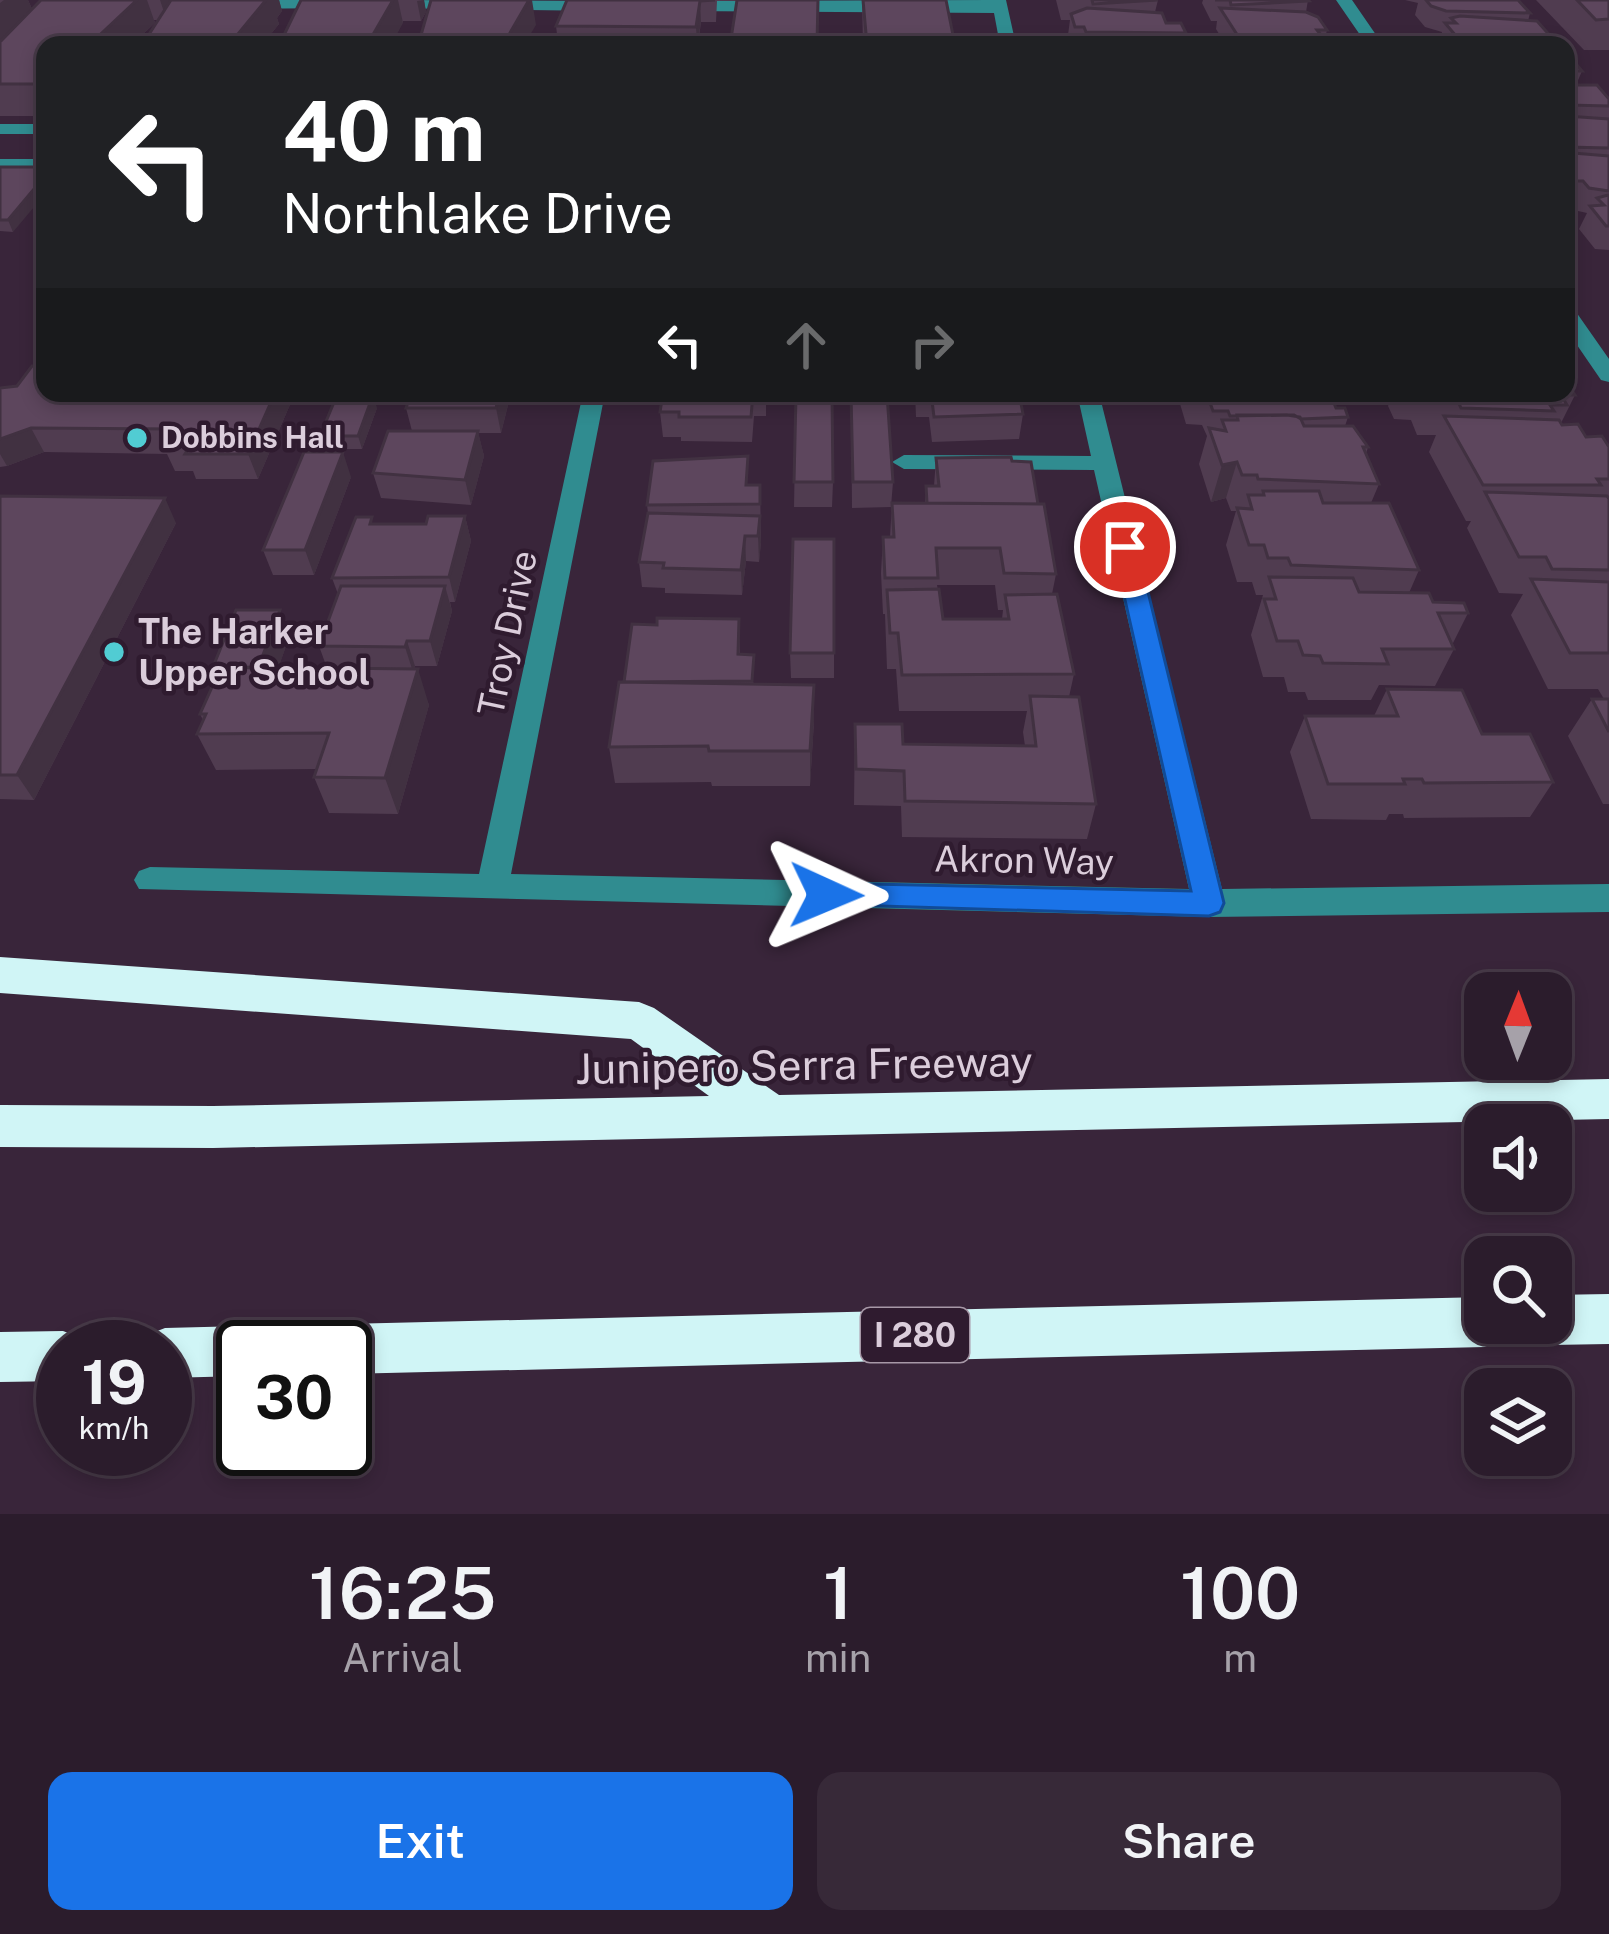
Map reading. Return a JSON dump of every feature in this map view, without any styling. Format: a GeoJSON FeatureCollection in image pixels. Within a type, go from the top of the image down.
{"type":"FeatureCollection","features":[{"type":"Feature","properties":{"kind":"highway"},"geometry":{"type":"LineString","coordinates":[[0,975],[639,1022],[774,1117]]}},
{"type":"Feature","properties":{"kind":"highway","name":"Junipero Serra Freeway"},"geometry":{"type":"LineString","coordinates":[[0,1126],[774,1117],[1609,1099]]}},
{"type":"Feature","properties":{"kind":"highway"},"geometry":{"type":"LineString","coordinates":[[1572,1320],[1609,1319]]}},
{"type":"Feature","properties":{"kind":"highway","name":"I 280"},"geometry":{"type":"LineString","coordinates":[[372,1348],[1464,1322]]}},
{"type":"Feature","properties":{"kind":"highway"},"geometry":{"type":"LineString","coordinates":[[0,1357],[36,1356]]}},
{"type":"Feature","properties":{"kind":"street"},"geometry":{"type":"LineString","coordinates":[[1344,0],[1370,36]]}},
{"type":"Feature","properties":{"kind":"street"},"geometry":{"type":"LineString","coordinates":[[214,4],[617,6]]}},
{"type":"Feature","properties":{"kind":"street"},"geometry":{"type":"LineString","coordinates":[[664,6],[1000,4],[1006,36]]}},
{"type":"Feature","properties":{"kind":"street"},"geometry":{"type":"LineString","coordinates":[[0,129],[36,129]]}},
{"type":"Feature","properties":{"kind":"street"},"geometry":{"type":"LineString","coordinates":[[0,164],[36,164]]}},
{"type":"Feature","properties":{"kind":"street"},"geometry":{"type":"LineString","coordinates":[[1575,327],[1609,375]]}},
{"type":"Feature","properties":{"kind":"street","name":"Troy Drive"},"geometry":{"type":"LineString","coordinates":[[492,888],[591,402]]}},
{"type":"Feature","properties":{"kind":"street"},"geometry":{"type":"LineString","coordinates":[[1090,402],[1209,903]]}},
{"type":"Feature","properties":{"kind":"street"},"geometry":{"type":"LineString","coordinates":[[904,462],[1105,463]]}},
{"type":"Feature","properties":{"kind":"street","name":"Akron Way"},"geometry":{"type":"LineString","coordinates":[[150,880],[1209,903],[1609,898]]}},
{"type":"Feature","properties":{"kind":"building"},"geometry":{"type":"Polygon","coordinates":[[[41,0],[137,0],[99,36],[36,36],[36,84],[0,84],[0,42],[41,0]]]}},
{"type":"Feature","properties":{"kind":"building"},"geometry":{"type":"Polygon","coordinates":[[[171,0],[266,0],[236,36],[148,36],[171,0]]]}},
{"type":"Feature","properties":{"kind":"building"},"geometry":{"type":"Polygon","coordinates":[[[301,0],[393,0],[372,36],[283,36],[301,0]]]}},
{"type":"Feature","properties":{"kind":"building"},"geometry":{"type":"Polygon","coordinates":[[[431,0],[529,0],[508,36],[421,35],[431,0]]]}},
{"type":"Feature","properties":{"kind":"building"},"geometry":{"type":"Polygon","coordinates":[[[567,0],[715,0],[700,1],[696,27],[556,26],[567,0]]]}},
{"type":"Feature","properties":{"kind":"building"},"geometry":{"type":"Polygon","coordinates":[[[737,0],[818,0],[817,36],[731,36],[737,0]]]}},
{"type":"Feature","properties":{"kind":"building"},"geometry":{"type":"Polygon","coordinates":[[[863,0],[946,0],[953,36],[866,36],[863,0]]]}},
{"type":"Feature","properties":{"kind":"building"},"geometry":{"type":"Polygon","coordinates":[[[1092,0],[1158,0],[1093,4],[1092,0]]]}},
{"type":"Feature","properties":{"kind":"building"},"geometry":{"type":"Polygon","coordinates":[[[1230,0],[1308,0],[1309,1],[1231,5],[1230,0]]]}},
{"type":"Feature","properties":{"kind":"building"},"geometry":{"type":"Polygon","coordinates":[[[1426,0],[1518,0],[1530,13],[1446,11],[1426,0]]]}},
{"type":"Feature","properties":{"kind":"building"},"geometry":{"type":"Polygon","coordinates":[[[1577,0],[1609,0],[1609,19],[1596,20],[1577,0]]]}},
{"type":"Feature","properties":{"kind":"building"},"geometry":{"type":"Polygon","coordinates":[[[1087,8],[1162,13],[1166,23],[1181,23],[1186,33],[1086,32],[1084,27],[1075,27],[1071,14],[1087,8]]]}},
{"type":"Feature","properties":{"kind":"building"},"geometry":{"type":"Polygon","coordinates":[[[1220,8],[1306,12],[1318,17],[1327,30],[1317,30],[1321,35],[1316,36],[1238,36],[1220,8]]]}},
{"type":"Feature","properties":{"kind":"building"},"geometry":{"type":"Polygon","coordinates":[[[1451,18],[1537,21],[1550,36],[1456,36],[1445,23],[1456,23],[1451,18]]]}},
{"type":"Feature","properties":{"kind":"building"},"geometry":{"type":"Polygon","coordinates":[[[1575,85],[1597,85],[1609,106],[1575,105],[1575,85]]]}},
{"type":"Feature","properties":{"kind":"building"},"geometry":{"type":"Polygon","coordinates":[[[1575,117],[1609,119],[1609,148],[1575,147],[1575,117]]]}},
{"type":"Feature","properties":{"kind":"building"},"geometry":{"type":"Polygon","coordinates":[[[1575,153],[1609,156],[1609,191],[1589,188],[1575,181],[1575,153]]]}},
{"type":"Feature","properties":{"kind":"building"},"geometry":{"type":"Polygon","coordinates":[[[0,167],[36,167],[36,187],[8,220],[0,220],[0,167]]]}},
{"type":"Feature","properties":{"kind":"building"},"geometry":{"type":"Polygon","coordinates":[[[1609,195],[1606,226],[1590,206],[1604,205],[1597,198],[1609,195]]]}},
{"type":"Feature","properties":{"kind":"building"},"geometry":{"type":"Polygon","coordinates":[[[36,366],[36,402],[271,402],[248,454],[185,454],[190,446],[164,446],[173,429],[31,428],[0,439],[0,388],[17,386],[36,366]]]}},
{"type":"Feature","properties":{"kind":"building"},"geometry":{"type":"Polygon","coordinates":[[[334,402],[370,402],[358,436],[320,436],[334,402]]]}},
{"type":"Feature","properties":{"kind":"building"},"geometry":{"type":"Polygon","coordinates":[[[408,402],[498,402],[496,408],[406,408],[408,402]]]}},
{"type":"Feature","properties":{"kind":"building"},"geometry":{"type":"Polygon","coordinates":[[[662,402],[752,402],[751,417],[679,417],[679,412],[660,412],[662,402]]]}},
{"type":"Feature","properties":{"kind":"building"},"geometry":{"type":"Polygon","coordinates":[[[796,402],[832,402],[833,482],[794,482],[796,402]]]}},
{"type":"Feature","properties":{"kind":"building"},"geometry":{"type":"Polygon","coordinates":[[[851,402],[888,402],[893,482],[853,482],[851,402]]]}},
{"type":"Feature","properties":{"kind":"building"},"geometry":{"type":"Polygon","coordinates":[[[932,402],[1021,402],[1023,414],[934,417],[932,402]]]}},
{"type":"Feature","properties":{"kind":"building"},"geometry":{"type":"Polygon","coordinates":[[[1210,402],[1334,402],[1336,408],[1345,408],[1348,417],[1230,416],[1228,411],[1213,411],[1210,402]]]}},
{"type":"Feature","properties":{"kind":"building"},"geometry":{"type":"Polygon","coordinates":[[[1458,402],[1567,405],[1550,405],[1554,411],[1461,408],[1458,402]]]}},
{"type":"Feature","properties":{"kind":"building"},"geometry":{"type":"Polygon","coordinates":[[[1237,415],[1287,415],[1300,417],[1304,426],[1353,426],[1368,447],[1363,447],[1379,484],[1242,475],[1237,462],[1222,465],[1209,428],[1226,431],[1222,420],[1238,420],[1237,415]]]}},
{"type":"Feature","properties":{"kind":"building"},"geometry":{"type":"Polygon","coordinates":[[[1444,416],[1578,424],[1586,437],[1602,436],[1609,447],[1609,479],[1597,479],[1601,485],[1483,485],[1444,416]]]}},
{"type":"Feature","properties":{"kind":"building"},"geometry":{"type":"Polygon","coordinates":[[[388,431],[478,431],[465,480],[373,473],[388,431]]]}},
{"type":"Feature","properties":{"kind":"building"},"geometry":{"type":"Polygon","coordinates":[[[304,452],[343,452],[305,550],[263,550],[304,452]]]}},
{"type":"Feature","properties":{"kind":"building"},"geometry":{"type":"Polygon","coordinates":[[[748,456],[746,485],[760,485],[760,504],[647,505],[653,461],[748,456]]]}},
{"type":"Feature","properties":{"kind":"building"},"geometry":{"type":"Polygon","coordinates":[[[1011,457],[1012,461],[1031,462],[1038,504],[927,503],[926,486],[939,486],[936,458],[1011,457]]]}},
{"type":"Feature","properties":{"kind":"building"},"geometry":{"type":"Polygon","coordinates":[[[1263,491],[1319,491],[1323,503],[1389,503],[1419,570],[1291,565],[1288,558],[1268,558],[1264,545],[1249,545],[1237,508],[1252,509],[1248,495],[1264,495],[1263,491]]]}},
{"type":"Feature","properties":{"kind":"building"},"geometry":{"type":"Polygon","coordinates":[[[1485,492],[1607,496],[1609,570],[1552,569],[1546,557],[1519,557],[1485,492]]]}},
{"type":"Feature","properties":{"kind":"building"},"geometry":{"type":"Polygon","coordinates":[[[0,496],[165,498],[17,775],[0,775],[0,496]]]}},
{"type":"Feature","properties":{"kind":"building"},"geometry":{"type":"Polygon","coordinates":[[[892,503],[1044,504],[1056,574],[1004,573],[1000,548],[936,548],[938,578],[885,578],[883,537],[894,537],[892,503]]]}},
{"type":"Feature","properties":{"kind":"building"},"geometry":{"type":"Polygon","coordinates":[[[648,513],[760,516],[758,536],[745,536],[741,570],[663,568],[664,563],[639,562],[648,513]]]}},
{"type":"Feature","properties":{"kind":"building"},"geometry":{"type":"Polygon","coordinates":[[[428,516],[465,516],[449,577],[332,578],[356,517],[372,517],[370,524],[426,524],[428,516]]]}},
{"type":"Feature","properties":{"kind":"building"},"geometry":{"type":"Polygon","coordinates":[[[793,539],[834,539],[834,653],[790,653],[793,539]]]}},
{"type":"Feature","properties":{"kind":"building"},"geometry":{"type":"Polygon","coordinates":[[[1269,577],[1353,578],[1359,592],[1429,593],[1433,602],[1464,603],[1468,613],[1438,613],[1454,649],[1382,649],[1388,664],[1323,663],[1320,656],[1303,655],[1298,641],[1277,641],[1264,599],[1276,599],[1269,577]]]}},
{"type":"Feature","properties":{"kind":"building"},"geometry":{"type":"Polygon","coordinates":[[[1531,579],[1609,582],[1609,653],[1570,653],[1531,579]]]}},
{"type":"Feature","properties":{"kind":"building"},"geometry":{"type":"Polygon","coordinates":[[[341,586],[445,586],[430,641],[407,641],[405,647],[319,646],[341,586]]]}},
{"type":"Feature","properties":{"kind":"building"},"geometry":{"type":"Polygon","coordinates":[[[939,589],[943,619],[1009,619],[1005,595],[1057,594],[1074,674],[902,675],[898,633],[890,633],[887,590],[939,589]]]}},
{"type":"Feature","properties":{"kind":"building"},"geometry":{"type":"Polygon","coordinates":[[[236,610],[280,610],[258,668],[221,667],[211,672],[236,610]]]}},
{"type":"Feature","properties":{"kind":"building"},"geometry":{"type":"Polygon","coordinates":[[[657,618],[739,619],[738,654],[754,655],[752,681],[624,682],[632,624],[657,625],[657,618]]]}},
{"type":"Feature","properties":{"kind":"building"},"geometry":{"type":"Polygon","coordinates":[[[221,667],[418,669],[385,778],[314,777],[329,733],[197,734],[206,714],[200,714],[221,667]]]}},
{"type":"Feature","properties":{"kind":"building"},"geometry":{"type":"Polygon","coordinates":[[[619,682],[814,685],[810,751],[609,747],[619,682]]]}},
{"type":"Feature","properties":{"kind":"building"},"geometry":{"type":"Polygon","coordinates":[[[1387,689],[1462,690],[1482,734],[1530,734],[1553,782],[1403,779],[1405,784],[1328,784],[1305,716],[1398,716],[1387,689]]]}},
{"type":"Feature","properties":{"kind":"building"},"geometry":{"type":"Polygon","coordinates":[[[1030,696],[1079,697],[1096,804],[905,801],[904,771],[856,769],[855,724],[902,724],[903,744],[1036,746],[1030,696]]]}},
{"type":"Feature","properties":{"kind":"building"},"geometry":{"type":"Polygon","coordinates":[[[1592,699],[1609,699],[1609,732],[1592,699]]]}},
{"type":"Feature","properties":{"kind":"place","name":"Dobbins Hall"},"geometry":{"type":"Point","coordinates":[137,438]}},
{"type":"Feature","properties":{"kind":"place","name":"The Harker Upper School"},"geometry":{"type":"Point","coordinates":[114,652]}},
{"type":"Feature","properties":{"kind":"route"},"geometry":{"type":"LineString","coordinates":[[826,895],[1209,903],[1125,547]]}}]}
